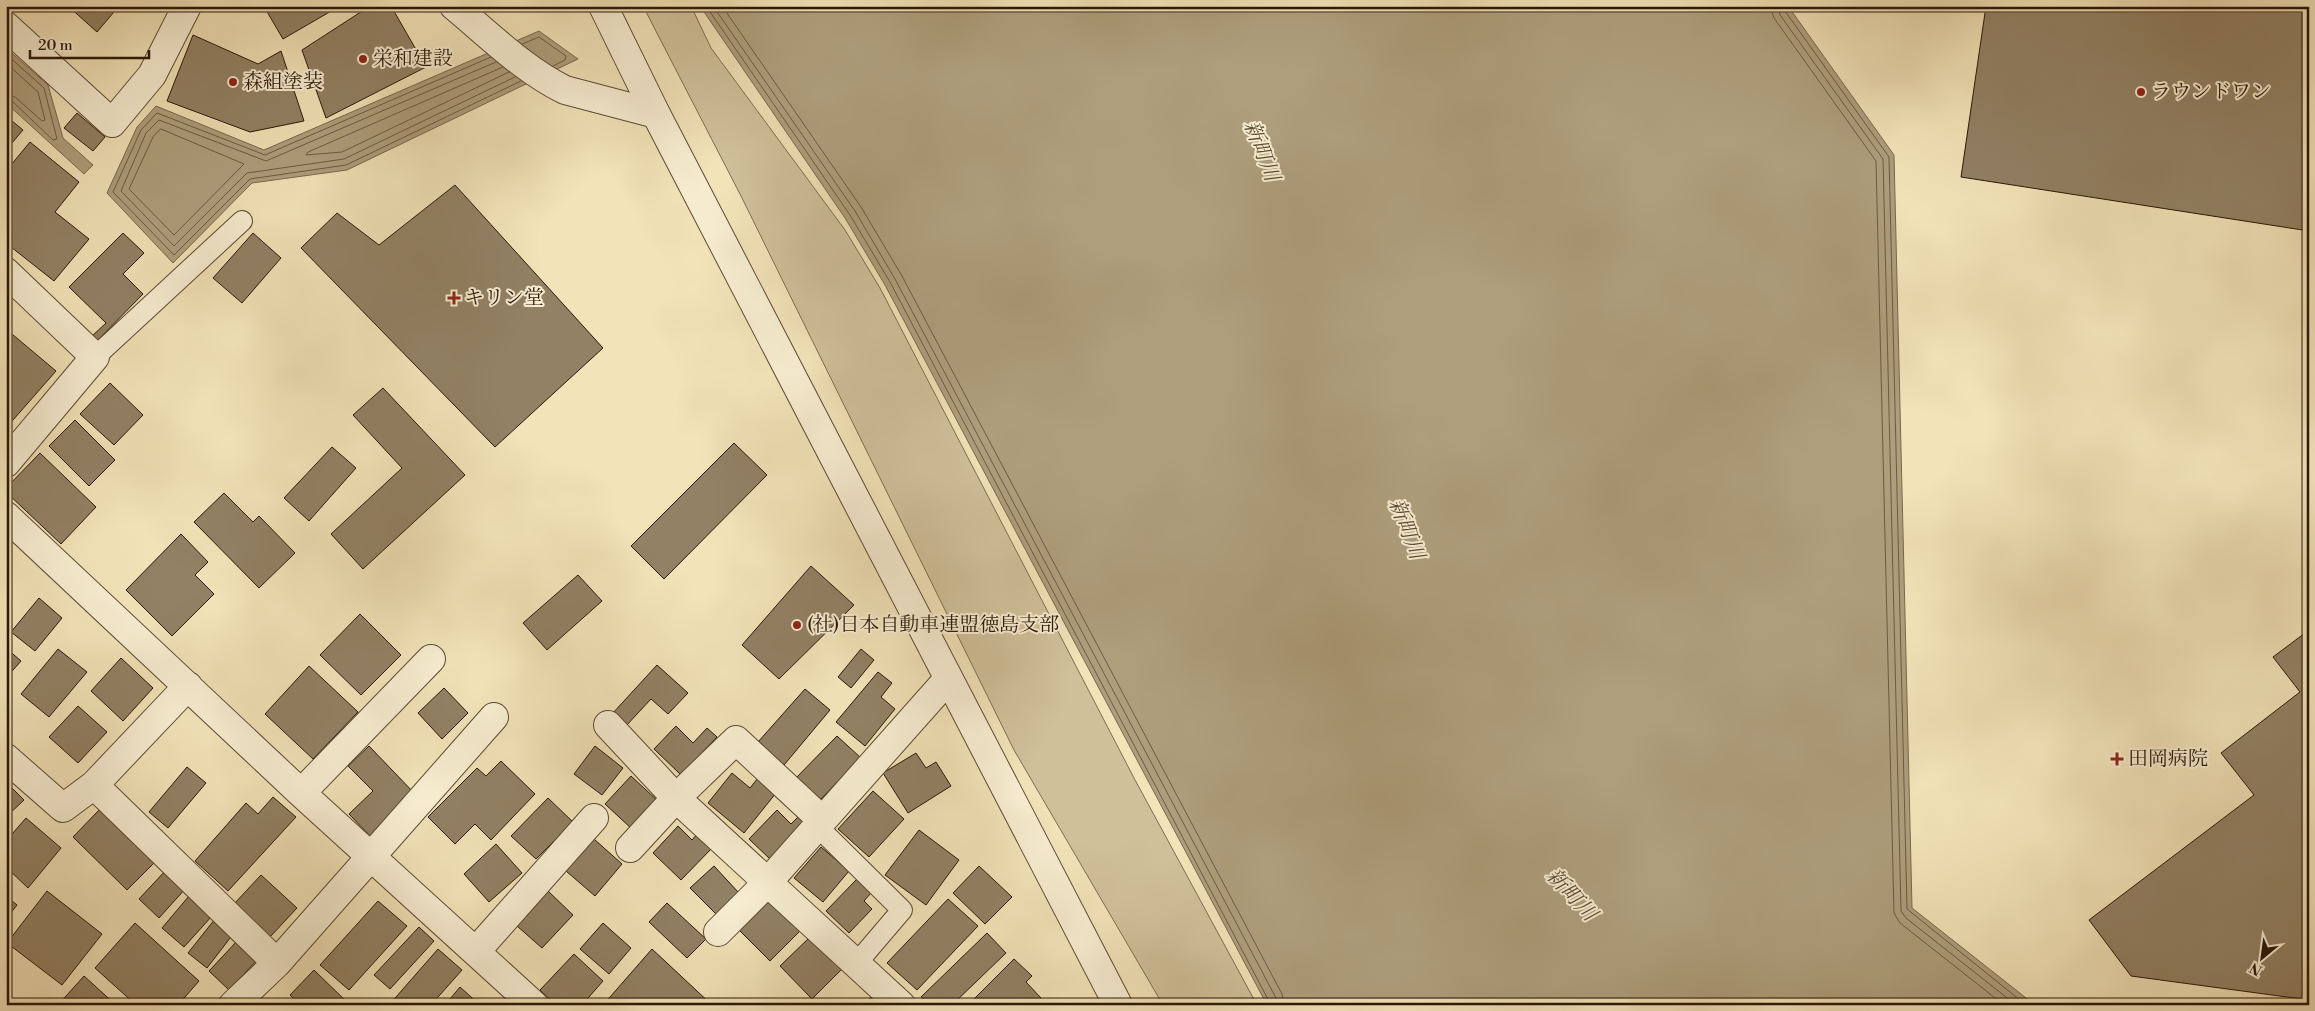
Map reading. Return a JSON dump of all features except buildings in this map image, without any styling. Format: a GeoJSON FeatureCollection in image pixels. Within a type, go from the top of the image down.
{"type":"FeatureCollection","features":[{"type":"Feature","properties":{"kind":"street"},"geometry":{"type":"LineString","coordinates":[[6,26],[112,123],[152,76],[187,6]]}},
{"type":"Feature","properties":{"kind":"street"},"geometry":{"type":"LineString","coordinates":[[454,6],[494,40],[552,83],[565,90],[656,114]]}},
{"type":"Feature","properties":{"kind":"street"},"geometry":{"type":"LineString","coordinates":[[603,6],[656,114],[1118,1005]]}},
{"type":"Feature","properties":{"kind":"street"},"geometry":{"type":"LineString","coordinates":[[6,272],[95,356],[6,463]]}},
{"type":"Feature","properties":{"kind":"street"},"geometry":{"type":"LineString","coordinates":[[6,516],[301,793],[476,950],[534,1005]]}},
{"type":"Feature","properties":{"kind":"street"},"geometry":{"type":"LineString","coordinates":[[301,793],[431,659]]}},
{"type":"Feature","properties":{"kind":"street"},"geometry":{"type":"LineString","coordinates":[[718,932],[767,883],[948,679]]}},
{"type":"Feature","properties":{"kind":"street"},"geometry":{"type":"LineString","coordinates":[[6,758],[63,808],[94,785],[188,686]]}},
{"type":"Feature","properties":{"kind":"street"},"geometry":{"type":"LineString","coordinates":[[236,1004],[278,963],[494,717]]}},
{"type":"Feature","properties":{"kind":"street"},"geometry":{"type":"LineString","coordinates":[[608,725],[676,798],[901,1005]]}},
{"type":"Feature","properties":{"kind":"street"},"geometry":{"type":"LineString","coordinates":[[630,848],[676,798],[736,740],[819,823]]}},
{"type":"Feature","properties":{"kind":"street"},"geometry":{"type":"LineString","coordinates":[[94,785],[278,963]]}},
{"type":"Feature","properties":{"kind":"street"},"geometry":{"type":"LineString","coordinates":[[476,950],[594,818]]}},
{"type":"Feature","properties":{"kind":"lane"},"geometry":{"type":"LineString","coordinates":[[95,356],[242,221]]}},
{"type":"Feature","properties":{"kind":"lane"},"geometry":{"type":"LineString","coordinates":[[819,823],[902,910],[856,964]]}},
{"type":"Feature","properties":{"kind":"shaded area"},"geometry":{"type":"Polygon","coordinates":[[[643,6],[691,6],[711,48],[845,230],[880,288],[1134,778],[1257,1005],[1163,1005],[1014,750],[741,196],[643,6]]]}},
{"type":"Feature","properties":{"kind":"water","name":"新町川"},"geometry":{"type":"Polygon","coordinates":[[[700,6],[1788,6],[1894,155],[1912,908],[2035,1005],[1267,1005],[885,285],[845,218],[700,6]]]}},
{"type":"Feature","properties":{"kind":"water"},"geometry":{"type":"Polygon","coordinates":[[[539,31],[578,59],[347,170],[252,183],[173,263],[107,193],[137,127],[156,106],[264,150],[539,31]]]}},
{"type":"Feature","properties":{"kind":"water"},"geometry":{"type":"Polygon","coordinates":[[[6,48],[48,85],[63,138],[93,165],[84,174],[6,103],[6,48]]]}},
{"type":"Feature","properties":{"kind":"place","name":"栄和建設"},"geometry":{"type":"Point","coordinates":[363,59]}},
{"type":"Feature","properties":{"kind":"place","name":"森組塗装"},"geometry":{"type":"Point","coordinates":[233,82]}},
{"type":"Feature","properties":{"kind":"place","name":"ラウンドワン"},"geometry":{"type":"Point","coordinates":[2141,92]}},
{"type":"Feature","properties":{"kind":"place","name":"キリン堂"},"geometry":{"type":"Point","coordinates":[454,298]}},
{"type":"Feature","properties":{"kind":"place","name":"(社)日本自動車連盟徳島支部"},"geometry":{"type":"Point","coordinates":[797,625]}},
{"type":"Feature","properties":{"kind":"place","name":"田岡病院"},"geometry":{"type":"Point","coordinates":[2117,759]}}]}
